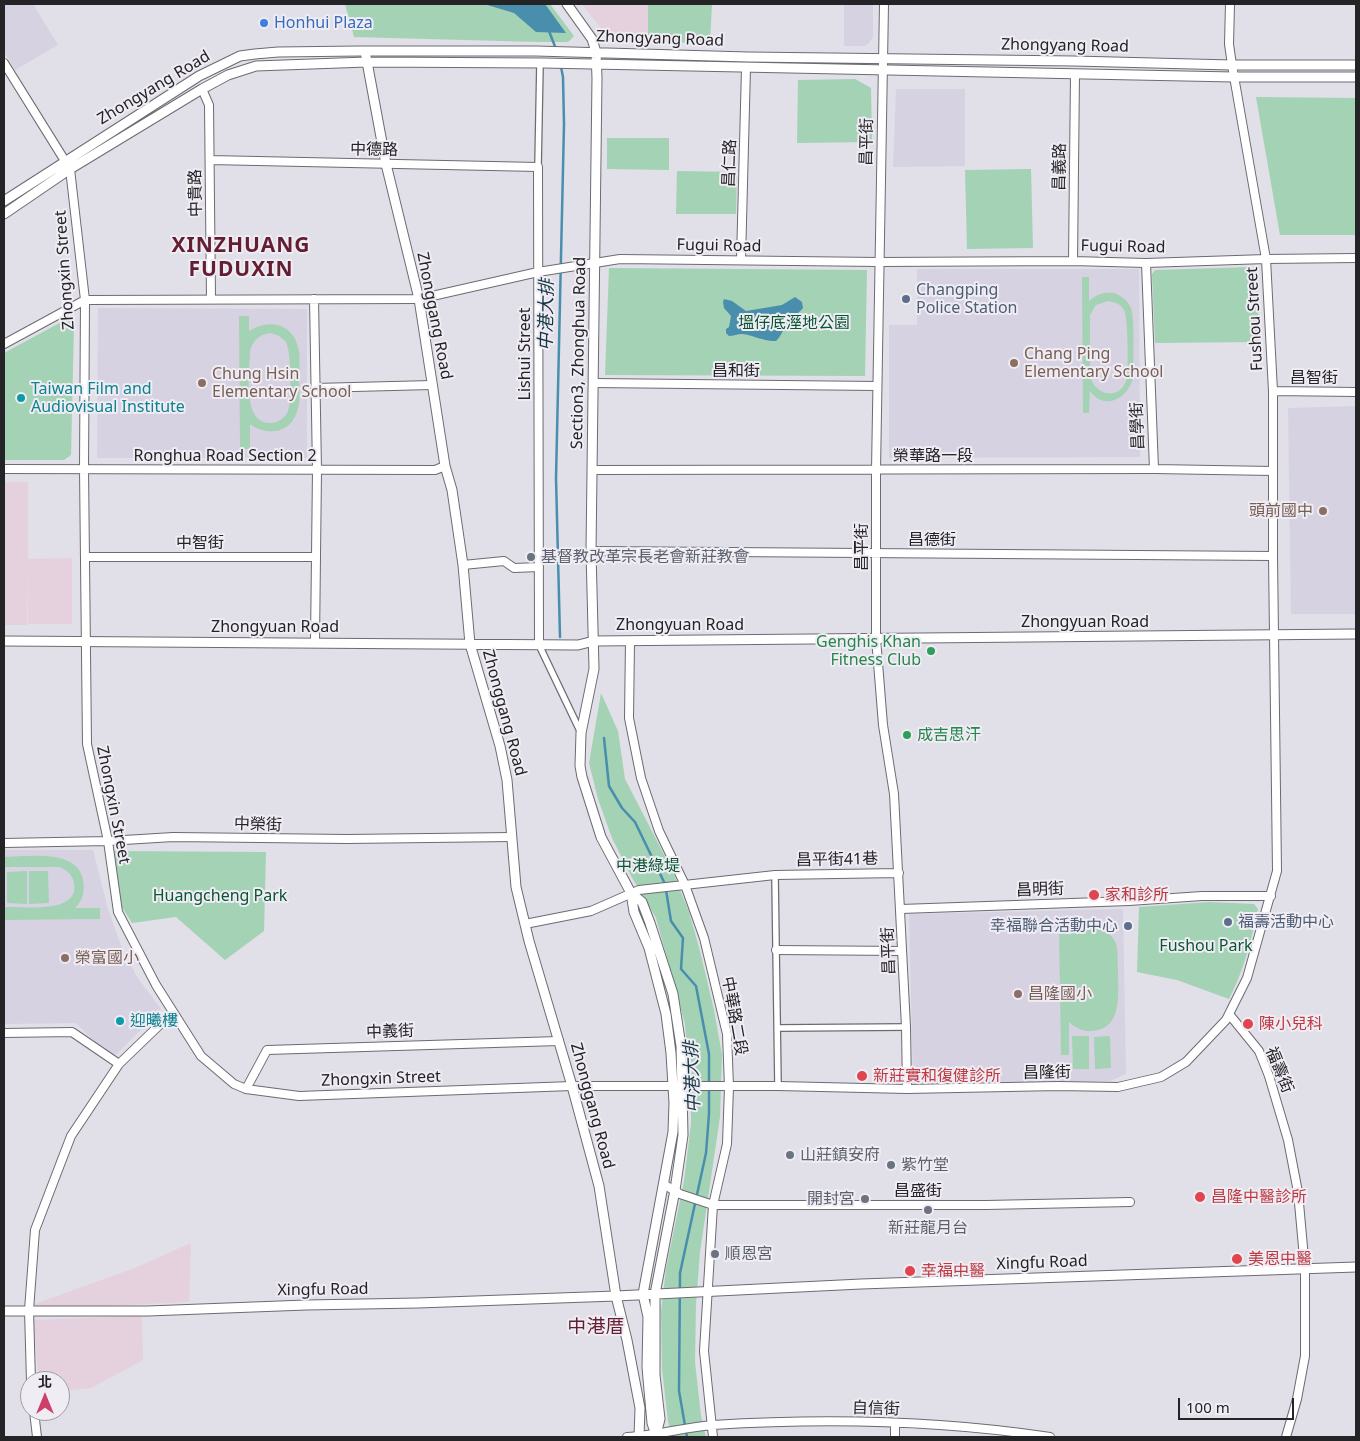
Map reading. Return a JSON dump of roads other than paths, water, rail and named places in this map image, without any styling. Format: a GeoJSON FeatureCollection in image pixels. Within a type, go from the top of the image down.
{"type":"FeatureCollection","features":[{"type":"Feature","properties":{"kind":"street"},"geometry":{"type":"LineString","coordinates":[[567,4],[592,39],[596,52]]}},
{"type":"Feature","properties":{"kind":"street","name":"昌平街"},"geometry":{"type":"LineString","coordinates":[[884,4],[877,386],[876,638],[883,725],[894,794],[901,909],[907,1089]]}},
{"type":"Feature","properties":{"kind":"street","name":"Fushou Street"},"geometry":{"type":"LineString","coordinates":[[1230,4],[1229,44],[1266,259],[1273,392],[1275,635]]}},
{"type":"Feature","properties":{"kind":"street","name":"Zhonggang Road"},"geometry":{"type":"LineString","coordinates":[[365,51],[386,164],[419,299],[445,466],[452,490],[463,565],[470,644],[506,771],[516,887],[599,1186],[616,1296],[627,1340],[640,1408],[639,1437]]}},
{"type":"Feature","properties":{"kind":"street","name":"Zhongyang Road"},"geometry":{"type":"LineString","coordinates":[[4,201],[199,76],[240,56],[278,52],[536,51],[748,57],[1232,65],[1356,65]]}},
{"type":"Feature","properties":{"kind":"street","name":"Section3, Zhonghua Road"},"geometry":{"type":"LineString","coordinates":[[596,52],[591,551],[594,668],[581,733],[580,766],[596,826],[635,892],[634,912],[650,948],[666,1014],[678,1086]]}},
{"type":"Feature","properties":{"kind":"street","name":"Zhongyang Road"},"geometry":{"type":"LineString","coordinates":[[4,214],[70,169],[202,89],[228,75],[256,66],[367,62],[541,63],[1234,77],[1356,77]]}},
{"type":"Feature","properties":{"kind":"street","name":"Zhongxin Street"},"geometry":{"type":"LineString","coordinates":[[4,63],[70,169],[85,300],[84,469],[87,744],[108,841],[118,912],[137,952],[201,1056],[234,1084],[246,1089],[299,1096],[572,1086],[695,1086]]}},
{"type":"Feature","properties":{"kind":"street","name":"Lishui Street"},"geometry":{"type":"LineString","coordinates":[[541,63],[538,167],[538,272],[539,568],[542,644]]}},
{"type":"Feature","properties":{"kind":"street","name":"昌仁路"},"geometry":{"type":"LineString","coordinates":[[741,260],[746,68]]}},
{"type":"Feature","properties":{"kind":"street","name":"昌義路"},"geometry":{"type":"LineString","coordinates":[[1073,261],[1075,74]]}},
{"type":"Feature","properties":{"kind":"street","name":"中貴路"},"geometry":{"type":"LineString","coordinates":[[202,89],[209,106],[211,299]]}},
{"type":"Feature","properties":{"kind":"street","name":"中德路"},"geometry":{"type":"LineString","coordinates":[[210,160],[538,167]]}},
{"type":"Feature","properties":{"kind":"street","name":"Fugui Road"},"geometry":{"type":"LineString","coordinates":[[85,300],[419,299],[538,272],[620,258],[879,262],[1073,261],[1146,263],[1356,258]]}},
{"type":"Feature","properties":{"kind":"street","name":"昌學街"},"geometry":{"type":"LineString","coordinates":[[1146,263],[1154,469]]}},
{"type":"Feature","properties":{"kind":"street"},"geometry":{"type":"LineString","coordinates":[[314,299],[317,470],[315,642]]}},
{"type":"Feature","properties":{"kind":"street"},"geometry":{"type":"LineString","coordinates":[[4,344],[85,300]]}},
{"type":"Feature","properties":{"kind":"street","name":"昌和街"},"geometry":{"type":"LineString","coordinates":[[594,383],[877,386]]}},
{"type":"Feature","properties":{"kind":"street"},"geometry":{"type":"LineString","coordinates":[[315,388],[432,386]]}},
{"type":"Feature","properties":{"kind":"street","name":"昌智街"},"geometry":{"type":"LineString","coordinates":[[1273,392],[1356,392]]}},
{"type":"Feature","properties":{"kind":"street","name":"Ronghua Road Section 2"},"geometry":{"type":"LineString","coordinates":[[4,469],[434,470],[445,466]]}},
{"type":"Feature","properties":{"kind":"street","name":"榮華路一段"},"geometry":{"type":"LineString","coordinates":[[593,470],[1154,469],[1273,471]]}},
{"type":"Feature","properties":{"kind":"street","name":"昌德街"},"geometry":{"type":"LineString","coordinates":[[591,551],[1273,556]]}},
{"type":"Feature","properties":{"kind":"street","name":"中智街"},"geometry":{"type":"LineString","coordinates":[[85,556],[316,556]]}},
{"type":"Feature","properties":{"kind":"street"},"geometry":{"type":"LineString","coordinates":[[463,565],[504,561],[514,568],[539,568]]}},
{"type":"Feature","properties":{"kind":"street","name":"Zhongyuan Road"},"geometry":{"type":"LineString","coordinates":[[4,641],[578,645],[594,641],[630,640],[1356,634]]}},
{"type":"Feature","properties":{"kind":"street"},"geometry":{"type":"LineString","coordinates":[[1229,1014],[1247,978],[1277,871],[1275,635]]}},
{"type":"Feature","properties":{"kind":"street","name":"中華路二段"},"geometry":{"type":"LineString","coordinates":[[630,640],[629,718],[641,778],[659,831],[685,885],[704,938],[727,1034],[729,1087],[727,1144],[710,1204],[703,1292],[704,1351],[713,1437]]}},
{"type":"Feature","properties":{"kind":"street"},"geometry":{"type":"LineString","coordinates":[[542,644],[581,733]]}},
{"type":"Feature","properties":{"kind":"street","name":"中榮街"},"geometry":{"type":"LineString","coordinates":[[4,843],[187,837],[337,840],[512,838]]}},
{"type":"Feature","properties":{"kind":"street","name":"昌平街41巷"},"geometry":{"type":"LineString","coordinates":[[525,924],[591,910],[635,892],[676,886],[775,874],[899,873]]}},
{"type":"Feature","properties":{"kind":"street"},"geometry":{"type":"LineString","coordinates":[[775,874],[778,1086]]}},
{"type":"Feature","properties":{"kind":"street","name":"昌明街"},"geometry":{"type":"LineString","coordinates":[[901,909],[1129,901],[1202,896],[1271,896]]}},
{"type":"Feature","properties":{"kind":"street"},"geometry":{"type":"LineString","coordinates":[[776,950],[902,951]]}},
{"type":"Feature","properties":{"kind":"street"},"geometry":{"type":"LineString","coordinates":[[31,1371],[30,1310],[35,1230],[70,1136],[119,1064],[173,1012]]}},
{"type":"Feature","properties":{"kind":"street","name":"昌隆街"},"geometry":{"type":"LineString","coordinates":[[695,1086],[907,1089],[1058,1086],[1118,1087],[1161,1077],[1186,1062],[1226,1020],[1229,1014]]}},
{"type":"Feature","properties":{"kind":"street","name":"福壽街"},"geometry":{"type":"LineString","coordinates":[[1229,1014],[1259,1051],[1280,1113],[1298,1192],[1305,1269],[1305,1356],[1296,1406],[1286,1437]]}},
{"type":"Feature","properties":{"kind":"street"},"geometry":{"type":"LineString","coordinates":[[778,1028],[906,1026]]}},
{"type":"Feature","properties":{"kind":"street"},"geometry":{"type":"LineString","coordinates":[[4,1033],[72,1032],[119,1064]]}},
{"type":"Feature","properties":{"kind":"street","name":"中義街"},"geometry":{"type":"LineString","coordinates":[[246,1089],[267,1050],[558,1041]]}},
{"type":"Feature","properties":{"kind":"street"},"geometry":{"type":"LineString","coordinates":[[659,1435],[652,1423],[647,1375],[648,1317],[644,1294],[673,1132],[678,1086]]}},
{"type":"Feature","properties":{"kind":"street"},"geometry":{"type":"LineString","coordinates":[[659,1435],[660,1419],[655,1361],[655,1294],[677,1192],[683,1134],[678,1086]]}},
{"type":"Feature","properties":{"kind":"street"},"geometry":{"type":"LineString","coordinates":[[664,1185],[677,1192]]}},
{"type":"Feature","properties":{"kind":"street","name":"昌盛街"},"geometry":{"type":"LineString","coordinates":[[677,1192],[710,1204],[977,1205],[1130,1202]]}},
{"type":"Feature","properties":{"kind":"street","name":"Xingfu Road"},"geometry":{"type":"LineString","coordinates":[[4,1311],[148,1311],[616,1296],[862,1284],[1356,1267]]}},
{"type":"Feature","properties":{"kind":"street"},"geometry":{"type":"LineString","coordinates":[[35,1421],[37,1437]]}},
{"type":"Feature","properties":{"kind":"street","name":"自信街"},"geometry":{"type":"LineString","coordinates":[[627,1437],[659,1435],[700,1426],[783,1421],[895,1423],[1050,1437]]}},
{"type":"Feature","properties":{"kind":"street"},"geometry":{"type":"LineString","coordinates":[[895,1423],[895,1437]]}},
{"type":"Feature","properties":{"kind":"water"},"geometry":{"type":"Polygon","coordinates":[[[484,4],[545,4],[566,33],[536,32],[514,13],[484,4]]]}},
{"type":"Feature","properties":{"kind":"water"},"geometry":{"type":"Polygon","coordinates":[[[795,297],[802,302],[803,308],[787,324],[776,341],[742,334],[729,336],[726,333],[731,316],[724,308],[724,299],[732,301],[746,311],[782,305],[795,297]]]}},
{"type":"Feature","properties":{"kind":"waterway","name":"中港大排"},"geometry":{"type":"LineString","coordinates":[[549,31],[556,49]]}},
{"type":"Feature","properties":{"kind":"waterway","name":"中港大排"},"geometry":{"type":"LineString","coordinates":[[560,637],[556,478],[564,124],[561,67]]}},
{"type":"Feature","properties":{"kind":"waterway","name":"中港大排"},"geometry":{"type":"LineString","coordinates":[[604,738],[609,786],[622,808],[635,822],[665,884],[671,921],[683,938],[681,969],[696,986],[709,1054],[709,1114],[706,1153],[680,1273],[679,1391],[687,1437]]}},
{"type":"Feature","properties":{"kind":"place","name":"Honhui Plaza"},"geometry":{"type":"Point","coordinates":[264,23]}},
{"type":"Feature","properties":{"kind":"place","name":"Changping Police Station"},"geometry":{"type":"Point","coordinates":[906,299]}},
{"type":"Feature","properties":{"kind":"place","name":"Chang Ping Elementary School"},"geometry":{"type":"Point","coordinates":[1014,363]}},
{"type":"Feature","properties":{"kind":"place","name":"Chung Hsin Elementary School"},"geometry":{"type":"Point","coordinates":[202,383]}},
{"type":"Feature","properties":{"kind":"place","name":"Taiwan Film and Audiovisual Institute"},"geometry":{"type":"Point","coordinates":[21,398]}},
{"type":"Feature","properties":{"kind":"place","name":"頭前國中"},"geometry":{"type":"Point","coordinates":[1323,511]}},
{"type":"Feature","properties":{"kind":"place","name":"基督教改革宗長老會新莊教會"},"geometry":{"type":"Point","coordinates":[531,557]}},
{"type":"Feature","properties":{"kind":"place","name":"Genghis Khan Fitness Club"},"geometry":{"type":"Point","coordinates":[931,651]}},
{"type":"Feature","properties":{"kind":"place","name":"成吉思汗"},"geometry":{"type":"Point","coordinates":[907,735]}},
{"type":"Feature","properties":{"kind":"place","name":"家和診所"},"geometry":{"type":"Point","coordinates":[1094,895]}},
{"type":"Feature","properties":{"kind":"place","name":"福壽活動中心"},"geometry":{"type":"Point","coordinates":[1228,922]}},
{"type":"Feature","properties":{"kind":"place","name":"幸福聯合活動中心"},"geometry":{"type":"Point","coordinates":[1128,926]}},
{"type":"Feature","properties":{"kind":"place","name":"榮富國小"},"geometry":{"type":"Point","coordinates":[65,958]}},
{"type":"Feature","properties":{"kind":"place","name":"昌隆國小"},"geometry":{"type":"Point","coordinates":[1018,994]}},
{"type":"Feature","properties":{"kind":"place","name":"迎曦樓"},"geometry":{"type":"Point","coordinates":[120,1021]}},
{"type":"Feature","properties":{"kind":"place","name":"陳小兒科"},"geometry":{"type":"Point","coordinates":[1248,1024]}},
{"type":"Feature","properties":{"kind":"place","name":"新莊實和復健診所"},"geometry":{"type":"Point","coordinates":[862,1076]}},
{"type":"Feature","properties":{"kind":"place","name":"山莊鎮安府"},"geometry":{"type":"Point","coordinates":[790,1155]}},
{"type":"Feature","properties":{"kind":"place","name":"紫竹堂"},"geometry":{"type":"Point","coordinates":[891,1165]}},
{"type":"Feature","properties":{"kind":"place","name":"昌隆中醫診所"},"geometry":{"type":"Point","coordinates":[1200,1197]}},
{"type":"Feature","properties":{"kind":"place","name":"開封宮"},"geometry":{"type":"Point","coordinates":[865,1199]}},
{"type":"Feature","properties":{"kind":"place","name":"新莊龍月台"},"geometry":{"type":"Point","coordinates":[928,1210]}},
{"type":"Feature","properties":{"kind":"place","name":"順恩宮"},"geometry":{"type":"Point","coordinates":[715,1254]}},
{"type":"Feature","properties":{"kind":"place","name":"美恩中醫"},"geometry":{"type":"Point","coordinates":[1237,1259]}},
{"type":"Feature","properties":{"kind":"place","name":"幸福中醫"},"geometry":{"type":"Point","coordinates":[910,1271]}},
{"type":"Feature","properties":{"kind":"district","name":"XINZHUANG FUDUXIN"},"geometry":{"type":"Point","coordinates":[241,258]}},
{"type":"Feature","properties":{"kind":"district","name":"中港厝"},"geometry":{"type":"Point","coordinates":[596,1328]}},
{"type":"Feature","properties":{"kind":"park label","name":"塭仔底溼地公園"},"geometry":{"type":"Point","coordinates":[794,323]}},
{"type":"Feature","properties":{"kind":"park label","name":"中港綠堤"},"geometry":{"type":"Point","coordinates":[648,866]}},
{"type":"Feature","properties":{"kind":"park label","name":"Huangcheng Park"},"geometry":{"type":"Point","coordinates":[220,896]}},
{"type":"Feature","properties":{"kind":"park label","name":"Fushou Park"},"geometry":{"type":"Point","coordinates":[1206,946]}}]}
